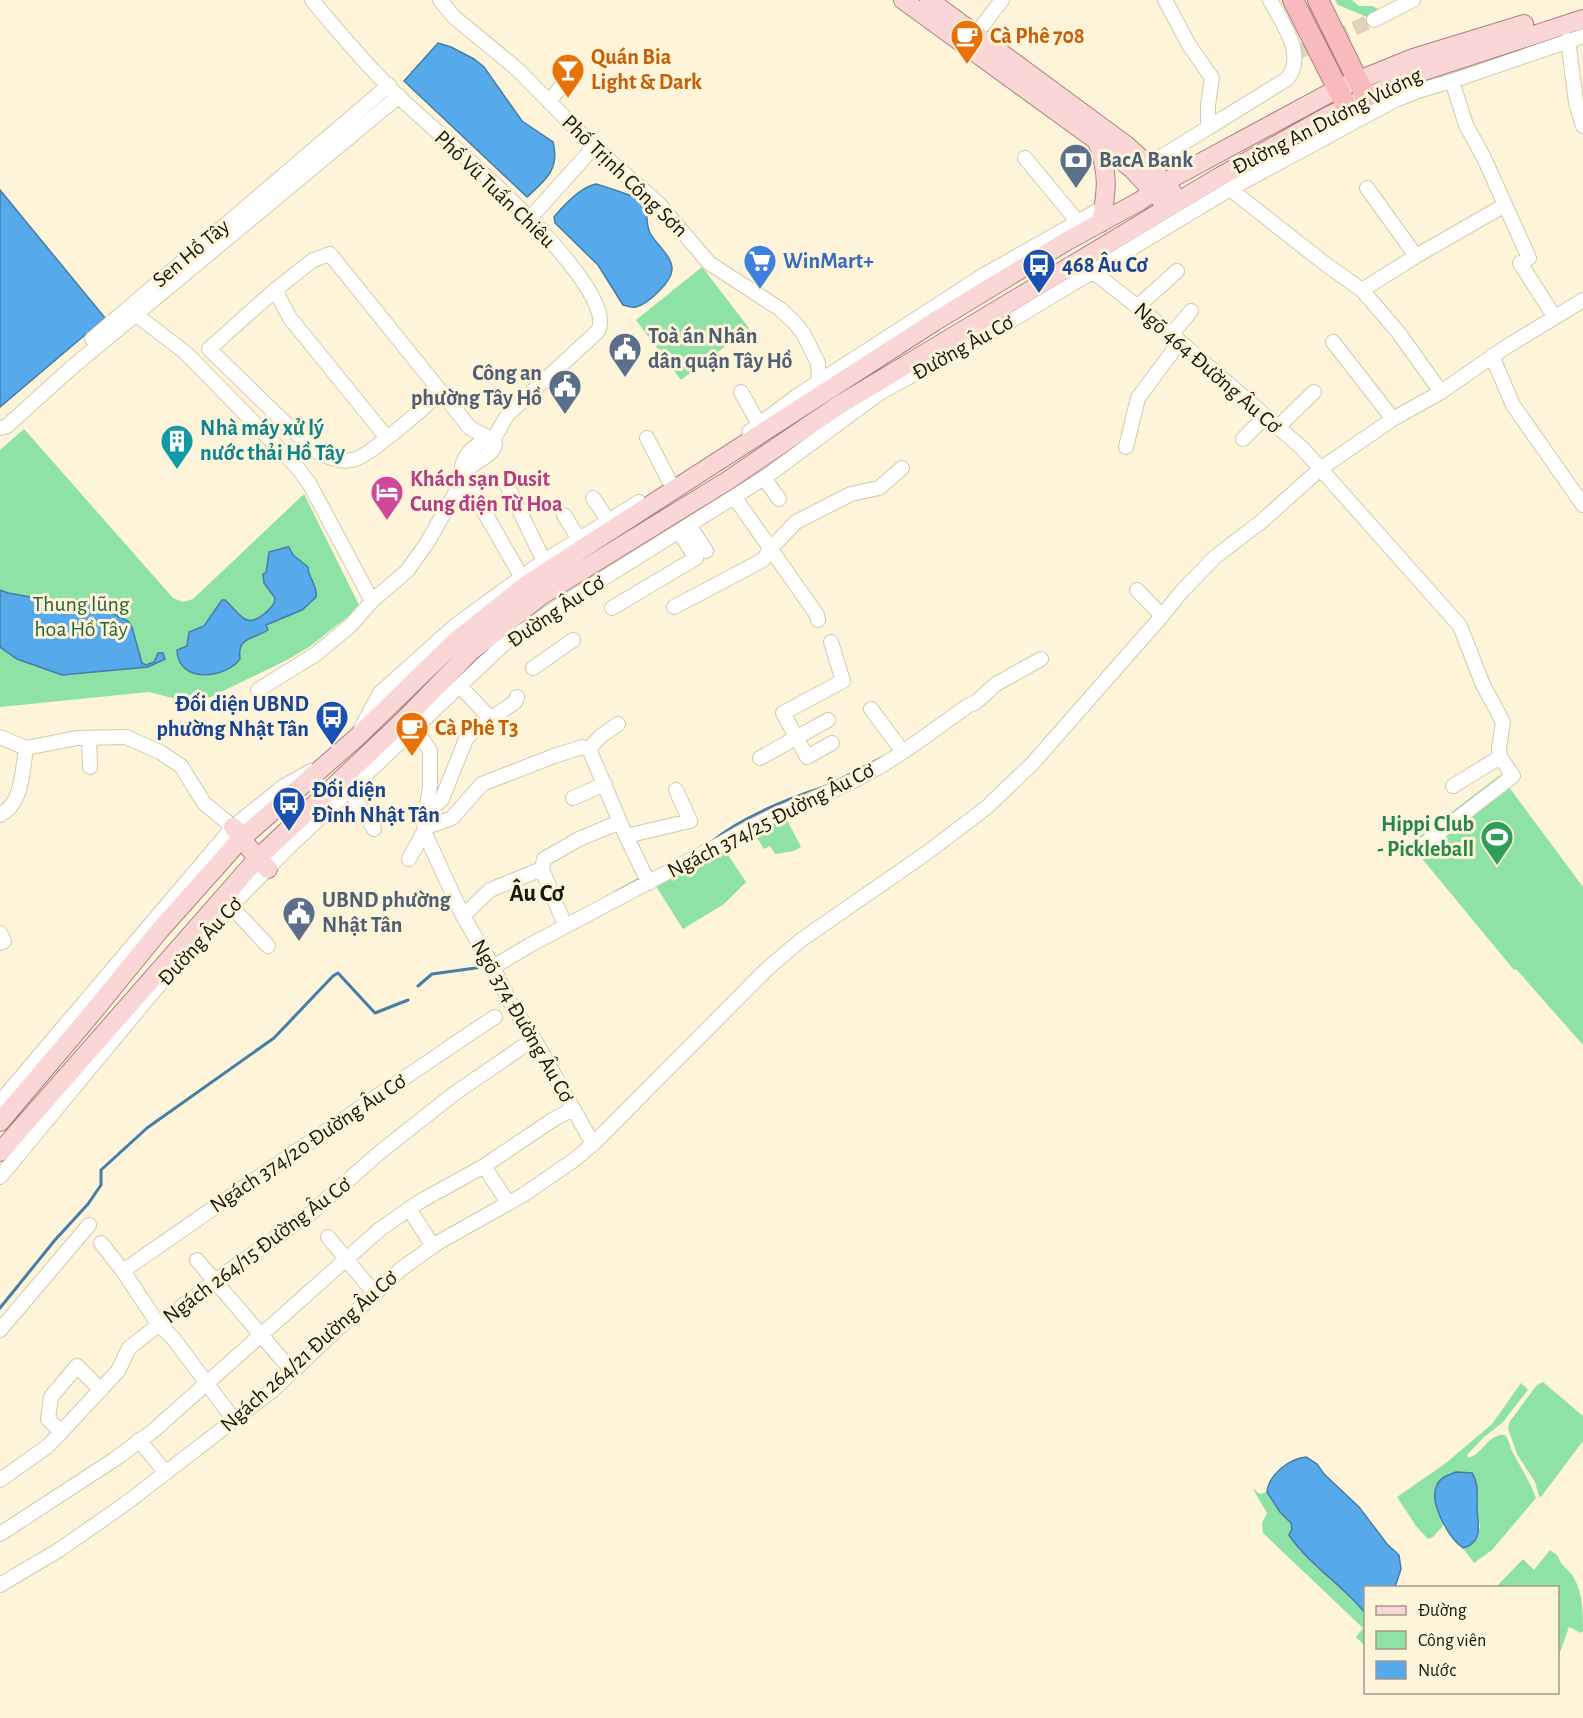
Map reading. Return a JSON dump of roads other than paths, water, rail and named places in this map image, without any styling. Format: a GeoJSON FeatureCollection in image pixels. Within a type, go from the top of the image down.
{"type":"FeatureCollection","features":[{"type":"Feature","properties":{"kind":"highway"},"geometry":{"type":"LineString","coordinates":[[1293,0],[1354,89]]}},
{"type":"Feature","properties":{"kind":"highway"},"geometry":{"type":"LineString","coordinates":[[1318,0],[1354,89],[1347,106]]}},
{"type":"Feature","properties":{"kind":"main road"},"geometry":{"type":"LineString","coordinates":[[903,0],[1159,187]]}},
{"type":"Feature","properties":{"kind":"main road"},"geometry":{"type":"LineString","coordinates":[[929,0],[1126,145],[1148,165],[1159,187],[1173,203]]}},
{"type":"Feature","properties":{"kind":"main road","name":"Đường An Dương Vương"},"geometry":{"type":"LineString","coordinates":[[1159,187],[1413,58],[1583,6]]}},
{"type":"Feature","properties":{"kind":"main road","name":"Đường An Dương Vương"},"geometry":{"type":"LineString","coordinates":[[1354,89],[1418,73],[1583,19]]}},
{"type":"Feature","properties":{"kind":"main road","name":"Đường An Dương Vương"},"geometry":{"type":"LineString","coordinates":[[1173,203],[1347,106]]}},
{"type":"Feature","properties":{"kind":"main road"},"geometry":{"type":"LineString","coordinates":[[1097,141],[1105,164],[1106,176],[1102,215]]}},
{"type":"Feature","properties":{"kind":"main road","name":"Đường Âu Cơ"},"geometry":{"type":"LineString","coordinates":[[0,1122],[89,1017],[237,833],[327,764],[457,640],[524,581],[711,467],[827,383],[999,282],[1102,215],[1159,187]]}},
{"type":"Feature","properties":{"kind":"main road","name":"Đường Âu Cơ"},"geometry":{"type":"LineString","coordinates":[[0,1152],[263,864],[471,651],[542,595],[727,481],[846,401],[1088,264],[1173,203]]}},
{"type":"Feature","properties":{"kind":"main road"},"geometry":{"type":"LineString","coordinates":[[827,383],[846,401]]}},
{"type":"Feature","properties":{"kind":"main road"},"geometry":{"type":"LineString","coordinates":[[237,833],[263,864]]}},
{"type":"Feature","properties":{"kind":"street","name":"Phố Vũ Tuấn Chiêu"},"geometry":{"type":"LineString","coordinates":[[312,0],[399,96],[531,218],[586,284],[601,314],[601,326],[588,342],[508,414],[493,440]]}},
{"type":"Feature","properties":{"kind":"street","name":"Phố Trịnh Công Sơn"},"geometry":{"type":"LineString","coordinates":[[440,0],[454,17],[497,51],[594,147],[658,203],[710,264],[780,309],[794,322],[803,333],[827,383]]}},
{"type":"Feature","properties":{"kind":"street"},"geometry":{"type":"LineString","coordinates":[[976,33],[1002,0]]}},
{"type":"Feature","properties":{"kind":"street"},"geometry":{"type":"LineString","coordinates":[[1165,0],[1189,45],[1212,78],[1208,127]]}},
{"type":"Feature","properties":{"kind":"street"},"geometry":{"type":"LineString","coordinates":[[1148,165],[1287,79],[1293,72],[1296,53],[1270,0]]}},
{"type":"Feature","properties":{"kind":"street"},"geometry":{"type":"LineString","coordinates":[[1374,20],[1413,0]]}},
{"type":"Feature","properties":{"kind":"street","name":"Đường An Dương Vương"},"geometry":{"type":"LineString","coordinates":[[1230,189],[1395,100],[1583,36]]}},
{"type":"Feature","properties":{"kind":"street"},"geometry":{"type":"LineString","coordinates":[[1568,40],[1583,126]]}},
{"type":"Feature","properties":{"kind":"street"},"geometry":{"type":"LineString","coordinates":[[549,102],[574,70]]}},
{"type":"Feature","properties":{"kind":"street"},"geometry":{"type":"LineString","coordinates":[[1452,81],[1466,125],[1484,158],[1505,206],[1525,261],[1554,316]]}},
{"type":"Feature","properties":{"kind":"street","name":"Sen Hồ Tây"},"geometry":{"type":"LineString","coordinates":[[0,428],[2,420],[68,366],[389,85]]}},
{"type":"Feature","properties":{"kind":"street","name":"Sen Hồ Tây"},"geometry":{"type":"LineString","coordinates":[[132,310],[399,96]]}},
{"type":"Feature","properties":{"kind":"street"},"geometry":{"type":"LineString","coordinates":[[531,218],[594,147]]}},
{"type":"Feature","properties":{"kind":"street"},"geometry":{"type":"LineString","coordinates":[[1025,158],[1078,222]]}},
{"type":"Feature","properties":{"kind":"street"},"geometry":{"type":"LineString","coordinates":[[1367,188],[1416,256]]}},
{"type":"Feature","properties":{"kind":"street"},"geometry":{"type":"LineString","coordinates":[[1230,189],[1362,290],[1398,332],[1441,392]]}},
{"type":"Feature","properties":{"kind":"street","name":"Đường Âu Cơ"},"geometry":{"type":"LineString","coordinates":[[0,1177],[153,992],[231,906],[263,864],[350,791],[505,644],[556,608],[735,498],[881,392],[999,328],[1088,264],[1230,189]]}},
{"type":"Feature","properties":{"kind":"street"},"geometry":{"type":"LineString","coordinates":[[1362,290],[1416,256],[1505,206]]}},
{"type":"Feature","properties":{"kind":"street","name":"Đường Âu Cơ"},"geometry":{"type":"LineString","coordinates":[[524,581],[544,561],[608,520],[671,484],[759,424],[827,383],[984,275],[1078,222],[1102,215]]}},
{"type":"Feature","properties":{"kind":"street"},"geometry":{"type":"LineString","coordinates":[[440,393],[387,438],[355,460],[344,461],[312,449],[208,349],[313,260],[330,254],[470,428],[493,440]]}},
{"type":"Feature","properties":{"kind":"street","name":"Ngõ 464 Đường Âu Cơ"},"geometry":{"type":"LineString","coordinates":[[1088,264],[1302,448],[1460,626],[1483,685],[1503,722],[1500,757]]}},
{"type":"Feature","properties":{"kind":"street"},"geometry":{"type":"LineString","coordinates":[[1137,307],[1177,271]]}},
{"type":"Feature","properties":{"kind":"street"},"geometry":{"type":"LineString","coordinates":[[275,290],[290,318],[387,438]]}},
{"type":"Feature","properties":{"kind":"street","name":"Ngách 264/21 Đường Âu Cơ"},"geometry":{"type":"LineString","coordinates":[[0,1584],[59,1550],[166,1473],[273,1390],[401,1269],[433,1246],[508,1203],[574,1160],[593,1144],[768,968],[801,940],[928,852],[987,807],[1032,764],[1182,591],[1215,557],[1262,521],[1320,468],[1393,419],[1441,392],[1554,316],[1583,300]]}},
{"type":"Feature","properties":{"kind":"street"},"geometry":{"type":"LineString","coordinates":[[132,310],[186,353],[296,466],[309,483],[372,601]]}},
{"type":"Feature","properties":{"kind":"street"},"geometry":{"type":"LineString","coordinates":[[1126,447],[1138,398],[1191,311]]}},
{"type":"Feature","properties":{"kind":"street"},"geometry":{"type":"LineString","coordinates":[[1333,342],[1393,419]]}},
{"type":"Feature","properties":{"kind":"street"},"geometry":{"type":"LineString","coordinates":[[1492,356],[1513,405],[1583,505]]}},
{"type":"Feature","properties":{"kind":"street"},"geometry":{"type":"LineString","coordinates":[[741,392],[759,424]]}},
{"type":"Feature","properties":{"kind":"street"},"geometry":{"type":"LineString","coordinates":[[1278,427],[1314,392]]}},
{"type":"Feature","properties":{"kind":"street"},"geometry":{"type":"LineString","coordinates":[[1242,439],[1265,417]]}},
{"type":"Feature","properties":{"kind":"street"},"geometry":{"type":"LineString","coordinates":[[647,438],[671,484]]}},
{"type":"Feature","properties":{"kind":"street"},"geometry":{"type":"LineString","coordinates":[[493,440],[483,441],[466,457],[461,467],[465,478],[524,581]]}},
{"type":"Feature","properties":{"kind":"street"},"geometry":{"type":"LineString","coordinates":[[674,607],[763,560],[770,549],[796,522],[851,494],[879,488],[902,468]]}},
{"type":"Feature","properties":{"kind":"street"},"geometry":{"type":"LineString","coordinates":[[258,690],[316,654],[351,625],[372,601],[407,571],[427,543],[465,478]]}},
{"type":"Feature","properties":{"kind":"street"},"geometry":{"type":"LineString","coordinates":[[764,478],[778,499]]}},
{"type":"Feature","properties":{"kind":"street"},"geometry":{"type":"LineString","coordinates":[[506,483],[544,561]]}},
{"type":"Feature","properties":{"kind":"street"},"geometry":{"type":"LineString","coordinates":[[593,498],[608,520]]}},
{"type":"Feature","properties":{"kind":"street"},"geometry":{"type":"LineString","coordinates":[[735,498],[817,615],[818,620]]}},
{"type":"Feature","properties":{"kind":"street"},"geometry":{"type":"LineString","coordinates":[[564,515],[579,539]]}},
{"type":"Feature","properties":{"kind":"street"},"geometry":{"type":"LineString","coordinates":[[684,528],[706,551]]}},
{"type":"Feature","properties":{"kind":"street"},"geometry":{"type":"LineString","coordinates":[[612,608],[696,558],[684,528]]}},
{"type":"Feature","properties":{"kind":"street"},"geometry":{"type":"LineString","coordinates":[[1137,590],[1162,616]]}},
{"type":"Feature","properties":{"kind":"street"},"geometry":{"type":"LineString","coordinates":[[533,668],[573,640]]}},
{"type":"Feature","properties":{"kind":"street"},"geometry":{"type":"LineString","coordinates":[[831,642],[843,681],[783,713],[807,757],[832,743]]}},
{"type":"Feature","properties":{"kind":"street","name":"Ngách 374/25 Đường Âu Cơ"},"geometry":{"type":"LineString","coordinates":[[493,967],[728,840],[755,823],[857,779],[903,752],[975,703],[996,684],[1041,659]]}},
{"type":"Feature","properties":{"kind":"street"},"geometry":{"type":"LineString","coordinates":[[460,686],[491,719]]}},
{"type":"Feature","properties":{"kind":"street"},"geometry":{"type":"LineString","coordinates":[[409,859],[425,824],[442,799],[466,739],[474,730],[515,702],[517,697]]}},
{"type":"Feature","properties":{"kind":"street"},"geometry":{"type":"LineString","coordinates":[[871,709],[903,752]]}},
{"type":"Feature","properties":{"kind":"street"},"geometry":{"type":"LineString","coordinates":[[760,758],[828,720]]}},
{"type":"Feature","properties":{"kind":"street"},"geometry":{"type":"LineString","coordinates":[[589,749],[601,736],[618,724]]}},
{"type":"Feature","properties":{"kind":"street","name":"Ngõ 374 Đường Âu Cơ"},"geometry":{"type":"LineString","coordinates":[[416,729],[430,756],[425,824],[427,838],[463,916],[593,1144]]}},
{"type":"Feature","properties":{"kind":"street"},"geometry":{"type":"LineString","coordinates":[[0,736],[26,748],[77,738],[126,737],[160,752],[181,766],[204,803],[237,833]]}},
{"type":"Feature","properties":{"kind":"street"},"geometry":{"type":"LineString","coordinates":[[88,738],[90,767]]}},
{"type":"Feature","properties":{"kind":"street"},"geometry":{"type":"LineString","coordinates":[[425,824],[452,818],[482,784],[582,747],[589,749],[649,883]]}},
{"type":"Feature","properties":{"kind":"street"},"geometry":{"type":"LineString","coordinates":[[0,815],[12,808],[17,799],[26,748]]}},
{"type":"Feature","properties":{"kind":"street"},"geometry":{"type":"LineString","coordinates":[[1419,848],[1513,776],[1500,757],[1453,786]]}},
{"type":"Feature","properties":{"kind":"street"},"geometry":{"type":"LineString","coordinates":[[573,798],[605,784]]}},
{"type":"Feature","properties":{"kind":"street"},"geometry":{"type":"LineString","coordinates":[[626,836],[690,822],[676,790]]}},
{"type":"Feature","properties":{"kind":"street"},"geometry":{"type":"LineString","coordinates":[[350,791],[374,829]]}},
{"type":"Feature","properties":{"kind":"street"},"geometry":{"type":"LineString","coordinates":[[562,918],[542,869],[544,859],[579,838],[620,822]]}},
{"type":"Feature","properties":{"kind":"street","name":"Đường Âu Cơ"},"geometry":{"type":"LineString","coordinates":[[0,1102],[237,833]]}},
{"type":"Feature","properties":{"kind":"street"},"geometry":{"type":"LineString","coordinates":[[463,916],[490,890],[542,869]]}},
{"type":"Feature","properties":{"kind":"street"},"geometry":{"type":"LineString","coordinates":[[231,906],[258,938],[268,946]]}},
{"type":"Feature","properties":{"kind":"street"},"geometry":{"type":"LineString","coordinates":[[0,933],[4,940],[0,943]]}},
{"type":"Feature","properties":{"kind":"street","name":"Ngách 374/20 Đường Âu Cơ"},"geometry":{"type":"LineString","coordinates":[[123,1271],[445,1048],[495,1017]]}},
{"type":"Feature","properties":{"kind":"street","name":"Ngách 264/15 Đường Âu Cơ"},"geometry":{"type":"LineString","coordinates":[[0,1480],[48,1446],[118,1371],[129,1348],[216,1280],[312,1212],[379,1153],[455,1093],[534,1039]]}},
{"type":"Feature","properties":{"kind":"street"},"geometry":{"type":"LineString","coordinates":[[0,1534],[116,1459],[153,1431],[345,1260],[408,1209],[484,1166],[573,1108]]}},
{"type":"Feature","properties":{"kind":"street"},"geometry":{"type":"LineString","coordinates":[[484,1166],[508,1203]]}},
{"type":"Feature","properties":{"kind":"street"},"geometry":{"type":"LineString","coordinates":[[408,1209],[433,1246]]}},
{"type":"Feature","properties":{"kind":"street"},"geometry":{"type":"LineString","coordinates":[[0,1330],[89,1225]]}},
{"type":"Feature","properties":{"kind":"street"},"geometry":{"type":"LineString","coordinates":[[328,1237],[375,1294]]}},
{"type":"Feature","properties":{"kind":"street"},"geometry":{"type":"LineString","coordinates":[[101,1243],[159,1325],[173,1338],[234,1420]]}},
{"type":"Feature","properties":{"kind":"street"},"geometry":{"type":"LineString","coordinates":[[197,1260],[292,1371]]}},
{"type":"Feature","properties":{"kind":"street"},"geometry":{"type":"LineString","coordinates":[[61,1432],[48,1419],[51,1397],[77,1366],[101,1390]]}},
{"type":"Feature","properties":{"kind":"street"},"geometry":{"type":"LineString","coordinates":[[139,1440],[166,1473]]}},
{"type":"Feature","properties":{"kind":"water"},"geometry":{"type":"Polygon","coordinates":[[[438,43],[474,59],[484,67],[522,121],[553,142],[555,160],[553,167],[545,179],[527,197],[404,81],[438,43]]]}},
{"type":"Feature","properties":{"kind":"water"},"geometry":{"type":"Polygon","coordinates":[[[596,184],[643,202],[650,233],[671,263],[671,273],[664,285],[653,297],[636,307],[623,305],[598,265],[555,223],[554,217],[568,202],[596,184]]]}},
{"type":"Feature","properties":{"kind":"water"},"geometry":{"type":"Polygon","coordinates":[[[0,190],[105,318],[0,407],[0,190]]]}},
{"type":"Feature","properties":{"kind":"water"},"geometry":{"type":"Polygon","coordinates":[[[287,547],[308,567],[316,589],[316,597],[302,610],[266,625],[268,630],[244,642],[241,646],[240,659],[224,671],[203,675],[185,669],[179,661],[177,650],[187,646],[189,632],[204,626],[222,600],[225,600],[247,620],[257,619],[271,607],[275,598],[264,583],[263,574],[266,573],[269,552],[287,547]]]}},
{"type":"Feature","properties":{"kind":"water"},"geometry":{"type":"Polygon","coordinates":[[[0,590],[48,600],[86,600],[128,621],[132,627],[142,663],[146,665],[154,662],[158,653],[163,653],[165,659],[148,667],[62,675],[17,659],[0,647],[0,590]]]}},
{"type":"Feature","properties":{"kind":"water"},"geometry":{"type":"Polygon","coordinates":[[[1306,1457],[1317,1464],[1324,1474],[1359,1507],[1387,1544],[1399,1555],[1401,1569],[1395,1586],[1364,1586],[1364,1612],[1297,1546],[1289,1535],[1292,1529],[1291,1523],[1280,1512],[1267,1492],[1272,1479],[1281,1468],[1306,1457]]]}},
{"type":"Feature","properties":{"kind":"water"},"geometry":{"type":"Polygon","coordinates":[[[1456,1472],[1472,1473],[1477,1489],[1477,1536],[1470,1545],[1463,1548],[1446,1528],[1435,1501],[1438,1482],[1456,1472]]]}},
{"type":"Feature","properties":{"kind":"waterway"},"geometry":{"type":"LineString","coordinates":[[833,783],[881,758]]}},
{"type":"Feature","properties":{"kind":"waterway"},"geometry":{"type":"LineString","coordinates":[[710,843],[736,825],[766,810],[827,786]]}},
{"type":"Feature","properties":{"kind":"waterway"},"geometry":{"type":"LineString","coordinates":[[616,892],[638,880]]}},
{"type":"Feature","properties":{"kind":"waterway"},"geometry":{"type":"LineString","coordinates":[[418,986],[432,974],[483,967]]}},
{"type":"Feature","properties":{"kind":"waterway"},"geometry":{"type":"LineString","coordinates":[[0,1308],[55,1240],[88,1204],[101,1185],[101,1170],[147,1128],[274,1038],[333,976],[338,973],[375,1013],[408,1000]]}},
{"type":"Feature","properties":{"kind":"tunnel"},"geometry":{"type":"LineString","coordinates":[[1296,53],[1374,20]]}},
{"type":"Feature","properties":{"kind":"place","name":"Cà Phê 708"},"geometry":{"type":"Point","coordinates":[967,65]}},
{"type":"Feature","properties":{"kind":"place","name":"Quán Bia Light & Dark"},"geometry":{"type":"Point","coordinates":[568,99]}},
{"type":"Feature","properties":{"kind":"place","name":"BacA Bank"},"geometry":{"type":"Point","coordinates":[1076,189]}},
{"type":"Feature","properties":{"kind":"place","name":"WinMart+"},"geometry":{"type":"Point","coordinates":[760,290]}},
{"type":"Feature","properties":{"kind":"place","name":"468 Âu Cơ"},"geometry":{"type":"Point","coordinates":[1039,294]}},
{"type":"Feature","properties":{"kind":"place","name":"Toà án Nhân dân quận Tây Hồ"},"geometry":{"type":"Point","coordinates":[625,378]}},
{"type":"Feature","properties":{"kind":"place","name":"Công an phường Tây Hồ"},"geometry":{"type":"Point","coordinates":[565,415]}},
{"type":"Feature","properties":{"kind":"place","name":"Nhà máy xử lý nước thải Hồ Tây"},"geometry":{"type":"Point","coordinates":[177,470]}},
{"type":"Feature","properties":{"kind":"place","name":"Khách sạn Dusit Cung điện Từ Hoa"},"geometry":{"type":"Point","coordinates":[387,521]}},
{"type":"Feature","properties":{"kind":"place","name":"Đối diện UBND phường Nhật Tân"},"geometry":{"type":"Point","coordinates":[332,746]}},
{"type":"Feature","properties":{"kind":"place","name":"Cà Phê T3"},"geometry":{"type":"Point","coordinates":[412,757]}},
{"type":"Feature","properties":{"kind":"place","name":"Đối diện Đình Nhật Tân"},"geometry":{"type":"Point","coordinates":[289,832]}},
{"type":"Feature","properties":{"kind":"place","name":"Hippi Club - Pickleball"},"geometry":{"type":"Point","coordinates":[1497,866]}},
{"type":"Feature","properties":{"kind":"place","name":"UBND phường Nhật Tân"},"geometry":{"type":"Point","coordinates":[299,942]}},
{"type":"Feature","properties":{"kind":"district","name":"Âu Cơ"},"geometry":{"type":"Point","coordinates":[537,894]}},
{"type":"Feature","properties":{"kind":"park label","name":"Thung lũng hoa Hồ Tây"},"geometry":{"type":"Point","coordinates":[81,616]}}]}
